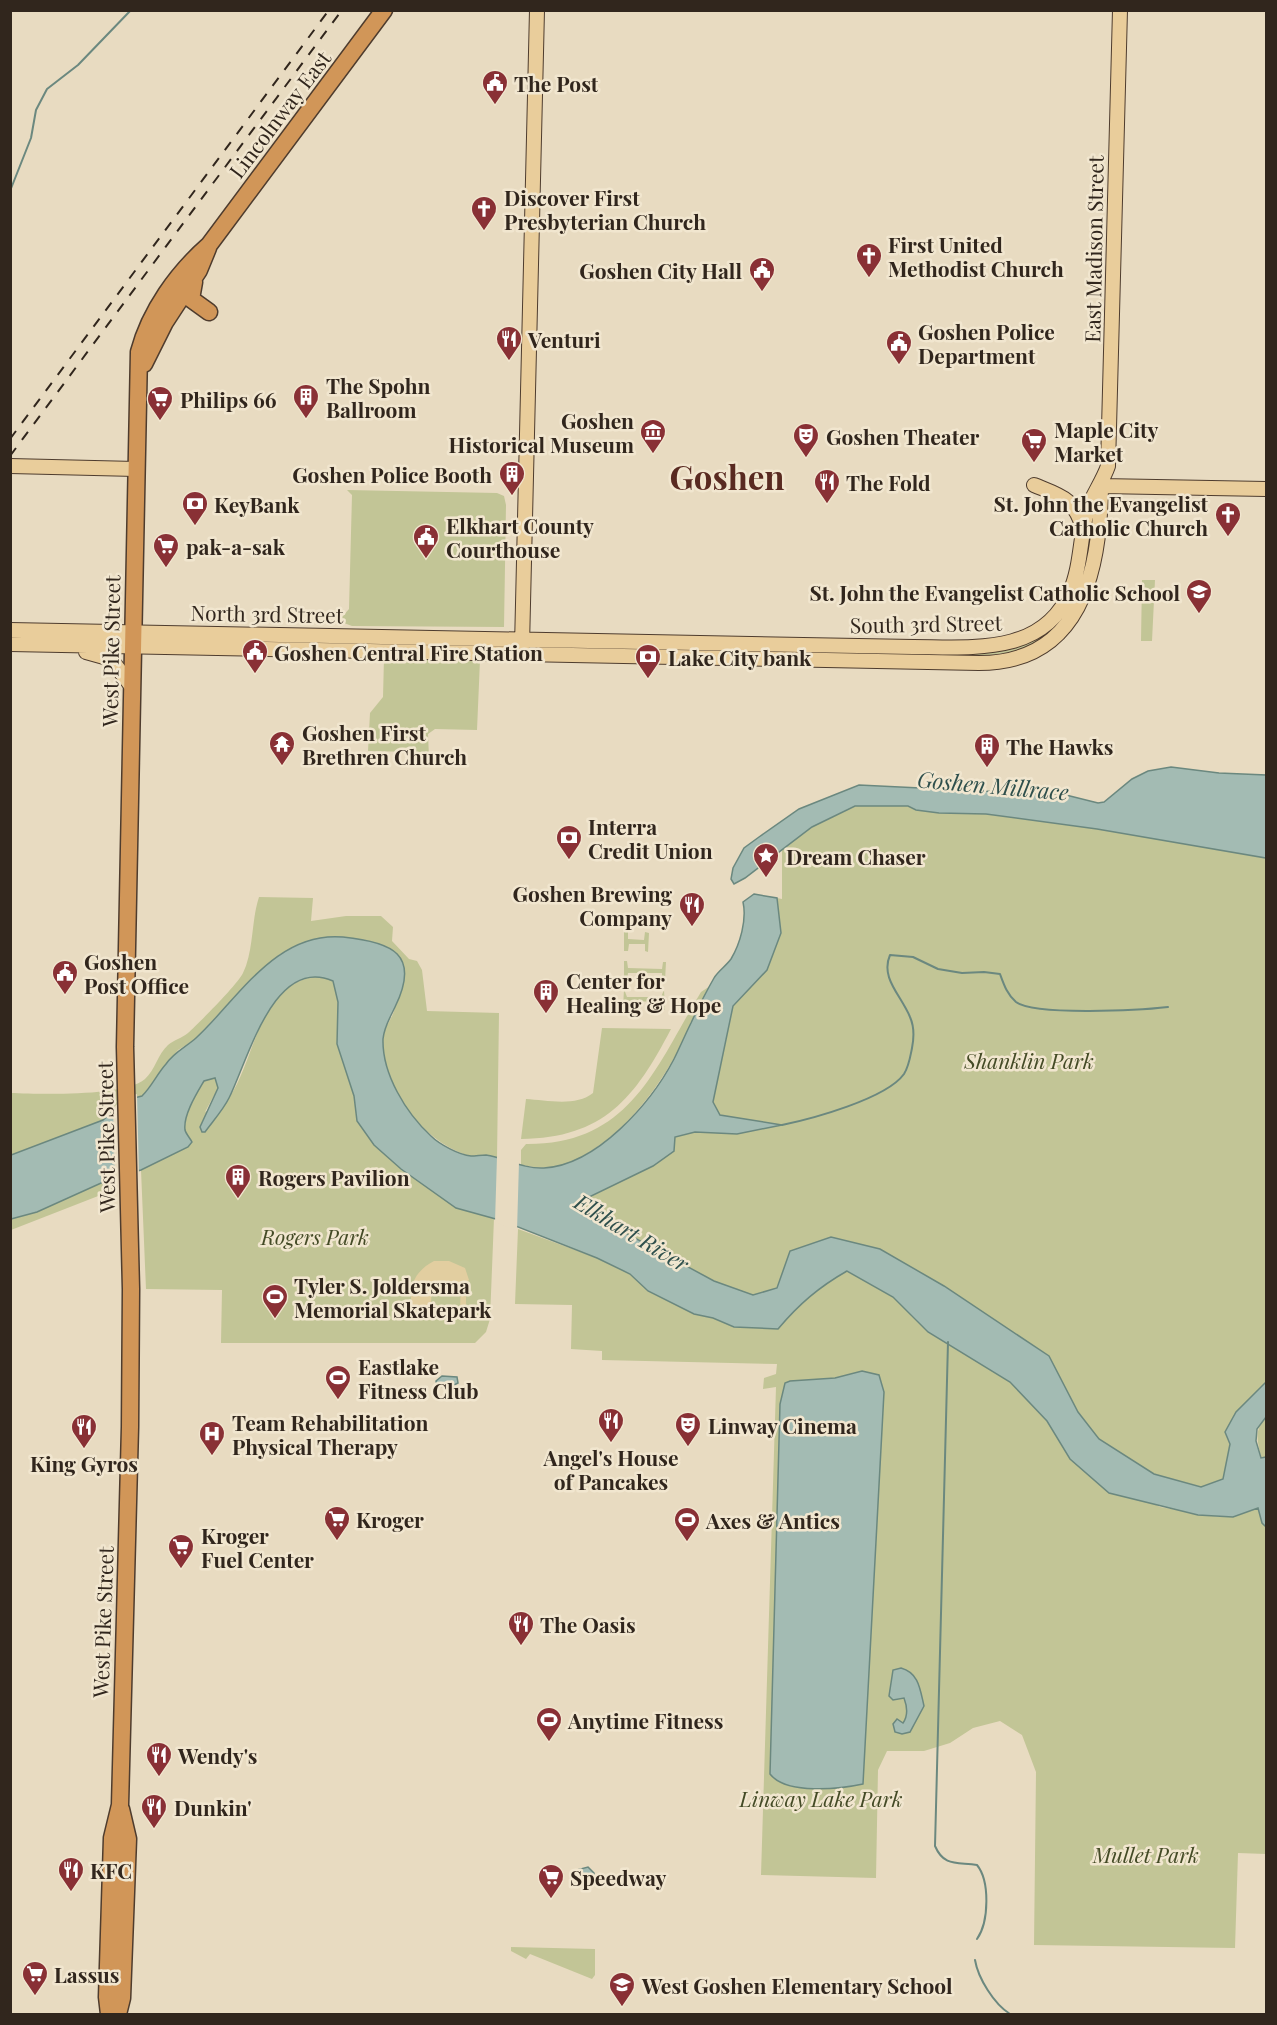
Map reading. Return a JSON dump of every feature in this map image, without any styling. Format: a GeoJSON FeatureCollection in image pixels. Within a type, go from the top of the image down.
{"type":"FeatureCollection","features":[{"type":"Feature","properties":{"kind":"highway","name":"Lincolnway East"},"geometry":{"type":"LineString","coordinates":[[161,315],[188,263],[209,245],[384,10]]}},
{"type":"Feature","properties":{"kind":"highway","name":"Lincolnway East"},"geometry":{"type":"LineString","coordinates":[[161,315],[199,270],[209,245]]}},
{"type":"Feature","properties":{"kind":"highway"},"geometry":{"type":"LineString","coordinates":[[199,270],[189,295],[193,302],[209,312]]}},
{"type":"Feature","properties":{"kind":"highway","name":"West Pike Street"},"geometry":{"type":"LineString","coordinates":[[109,2014],[107,1997],[112,1838],[120,1805],[130,1427],[129,1189],[125,1087],[138,382],[161,315]]}},
{"type":"Feature","properties":{"kind":"highway","name":"West Pike Street"},"geometry":{"type":"LineString","coordinates":[[118,2014],[123,1998],[128,1839],[120,1805]]}},
{"type":"Feature","properties":{"kind":"main road"},"geometry":{"type":"LineString","coordinates":[[522,654],[537,10]]}},
{"type":"Feature","properties":{"kind":"main road","name":"East Madison Street"},"geometry":{"type":"LineString","coordinates":[[1101,486],[1108,466],[1120,10]]}},
{"type":"Feature","properties":{"kind":"main road"},"geometry":{"type":"LineString","coordinates":[[10,466],[136,469]]}},
{"type":"Feature","properties":{"kind":"main road"},"geometry":{"type":"LineString","coordinates":[[1034,485],[1071,502],[1076,508],[1083,531]]}},
{"type":"Feature","properties":{"kind":"main road"},"geometry":{"type":"LineString","coordinates":[[1101,486],[1266,489]]}},
{"type":"Feature","properties":{"kind":"main road","name":"South 3rd Street"},"geometry":{"type":"LineString","coordinates":[[522,639],[914,647],[1000,646],[1014,642],[1041,628],[1065,603],[1076,572],[1087,508],[1101,486]]}},
{"type":"Feature","properties":{"kind":"main road","name":"South 3rd Street"},"geometry":{"type":"LineString","coordinates":[[522,654],[968,663],[1009,661],[1041,648],[1056,638],[1078,610],[1092,564],[1101,509],[1101,486]]}},
{"type":"Feature","properties":{"kind":"main road","name":"North 3rd Street"},"geometry":{"type":"LineString","coordinates":[[10,630],[133,639],[522,654]]}},
{"type":"Feature","properties":{"kind":"main road","name":"North 3rd Street"},"geometry":{"type":"LineString","coordinates":[[10,644],[64,645],[133,639],[522,639]]}},
{"type":"Feature","properties":{"kind":"main road"},"geometry":{"type":"LineString","coordinates":[[64,645],[111,659],[132,687]]}},
{"type":"Feature","properties":{"kind":"green space"},"geometry":{"type":"Polygon","coordinates":[[[347,490],[497,493],[504,496],[506,505],[504,627],[352,626],[344,623],[342,617],[349,609],[352,495],[347,490]]]}},
{"type":"Feature","properties":{"kind":"green space"},"geometry":{"type":"Polygon","coordinates":[[[1142,580],[1155,580],[1152,641],[1141,641],[1142,580]]]}},
{"type":"Feature","properties":{"kind":"green space"},"geometry":{"type":"Polygon","coordinates":[[[1073,601],[1062,621],[1048,636],[1031,646],[992,655],[929,655],[935,652],[996,651],[1029,642],[1044,633],[1073,601]]]}},
{"type":"Feature","properties":{"kind":"green space"},"geometry":{"type":"Polygon","coordinates":[[[384,658],[480,660],[477,730],[435,729],[428,734],[429,757],[420,756],[416,752],[368,751],[370,713],[383,697],[384,658]]]}},
{"type":"Feature","properties":{"kind":"green space","name":"Shanklin Park"},"geometry":{"type":"Polygon","coordinates":[[[855,806],[908,806],[916,810],[939,813],[986,814],[1097,829],[1266,858],[1266,1382],[1236,1412],[1225,1432],[1230,1444],[1223,1479],[1202,1487],[1154,1474],[1099,1439],[1078,1412],[1049,1356],[944,1286],[880,1249],[831,1237],[790,1251],[777,1288],[753,1295],[714,1281],[596,1217],[585,1207],[588,1197],[675,1137],[695,1132],[737,1133],[720,1115],[713,1102],[733,1006],[767,970],[781,933],[777,898],[782,899],[782,849],[812,827],[855,806]]]}},
{"type":"Feature","properties":{"kind":"green space"},"geometry":{"type":"Polygon","coordinates":[[[259,897],[313,898],[311,921],[346,916],[381,916],[393,927],[392,941],[409,959],[417,961],[422,970],[427,1011],[499,1013],[497,1159],[470,1156],[450,1148],[420,1125],[408,1110],[390,1077],[385,1059],[383,1036],[396,1001],[387,947],[340,937],[311,940],[280,954],[251,979],[194,1040],[178,1050],[142,1096],[126,1100],[103,1120],[11,1155],[11,1093],[101,1092],[134,1085],[145,1079],[168,1045],[188,1033],[243,973],[251,945],[259,897]]]}},
{"type":"Feature","properties":{"kind":"green space"},"geometry":{"type":"Polygon","coordinates":[[[624,932],[628,932],[628,939],[644,940],[645,932],[649,933],[648,952],[645,951],[645,944],[629,944],[628,951],[624,951],[624,932]]]}},
{"type":"Feature","properties":{"kind":"green space"},"geometry":{"type":"Polygon","coordinates":[[[624,961],[627,961],[628,968],[662,969],[663,962],[666,962],[665,981],[662,981],[662,973],[628,973],[627,980],[624,980],[624,961]]]}},
{"type":"Feature","properties":{"kind":"green space","name":"Rogers Park"},"geometry":{"type":"Polygon","coordinates":[[[323,976],[333,980],[338,1002],[337,1044],[354,1096],[357,1121],[374,1145],[401,1169],[456,1207],[494,1218],[490,1319],[486,1332],[475,1343],[221,1343],[222,1290],[146,1289],[141,1170],[192,1142],[185,1130],[186,1118],[204,1080],[215,1078],[218,1088],[205,1112],[229,1098],[239,1081],[262,1022],[272,1005],[285,990],[301,980],[323,976]]]}},
{"type":"Feature","properties":{"kind":"green space"},"geometry":{"type":"Polygon","coordinates":[[[710,986],[663,1076],[633,1116],[594,1149],[572,1162],[552,1168],[521,1165],[521,1150],[526,1144],[561,1141],[591,1131],[615,1116],[635,1097],[653,1074],[701,992],[710,986]]]}},
{"type":"Feature","properties":{"kind":"green space"},"geometry":{"type":"Polygon","coordinates":[[[624,989],[627,997],[661,997],[664,990],[665,1010],[661,1009],[661,1002],[627,1001],[626,1009],[623,1009],[624,989]]]}},
{"type":"Feature","properties":{"kind":"green space"},"geometry":{"type":"Polygon","coordinates":[[[602,1028],[671,1029],[644,1075],[614,1110],[574,1131],[550,1137],[521,1139],[526,1099],[570,1101],[593,1093],[602,1028]]]}},
{"type":"Feature","properties":{"kind":"green space"},"geometry":{"type":"Polygon","coordinates":[[[114,1179],[114,1187],[111,1191],[11,1230],[10,1219],[37,1212],[114,1179]]]}},
{"type":"Feature","properties":{"kind":"green space","name":"Mullet Park"},"geometry":{"type":"Polygon","coordinates":[[[518,1229],[597,1258],[630,1274],[648,1291],[694,1314],[713,1318],[734,1327],[778,1329],[810,1297],[847,1271],[893,1297],[928,1332],[1010,1382],[1047,1421],[1070,1459],[1160,1507],[1220,1517],[1233,1517],[1259,1508],[1262,1523],[1266,1527],[1266,1854],[1238,1853],[1235,1948],[1034,1945],[1036,1772],[1022,1735],[1000,1721],[973,1728],[950,1743],[924,1751],[887,1751],[878,1770],[876,1878],[761,1875],[776,1387],[763,1389],[764,1378],[776,1374],[777,1364],[602,1360],[602,1351],[571,1349],[572,1305],[515,1304],[518,1229]]]}},
{"type":"Feature","properties":{"kind":"green space"},"geometry":{"type":"Polygon","coordinates":[[[1266,1417],[1266,1457],[1261,1458],[1258,1432],[1266,1417]]]}},
{"type":"Feature","properties":{"kind":"green space"},"geometry":{"type":"Polygon","coordinates":[[[511,1947],[595,1949],[595,1975],[592,1979],[530,1954],[526,1959],[511,1951],[511,1947]]]}},
{"type":"Feature","properties":{"kind":"sand"},"geometry":{"type":"Polygon","coordinates":[[[434,1261],[449,1261],[465,1268],[469,1280],[466,1283],[466,1305],[469,1313],[467,1318],[461,1320],[448,1316],[422,1315],[412,1307],[411,1292],[414,1280],[427,1265],[434,1261]],[[454,1281],[432,1283],[431,1303],[435,1310],[456,1311],[460,1308],[461,1285],[454,1281]]]}},
{"type":"Feature","properties":{"kind":"water"},"geometry":{"type":"Polygon","coordinates":[[[1171,767],[1219,773],[1266,775],[1266,858],[1097,829],[986,814],[939,813],[916,810],[908,806],[855,806],[812,827],[745,878],[734,884],[731,879],[733,868],[744,848],[799,809],[859,785],[1066,795],[1098,803],[1104,802],[1132,779],[1148,771],[1171,767]]]}},
{"type":"Feature","properties":{"kind":"water"},"geometry":{"type":"Polygon","coordinates":[[[754,894],[777,898],[781,933],[767,970],[733,1006],[713,1102],[720,1115],[782,1125],[737,1134],[695,1132],[675,1137],[674,1151],[653,1166],[589,1197],[585,1207],[596,1217],[714,1281],[753,1295],[777,1288],[790,1251],[831,1237],[880,1249],[944,1286],[1049,1356],[1078,1412],[1099,1439],[1154,1474],[1201,1487],[1223,1479],[1230,1444],[1225,1432],[1236,1412],[1266,1382],[1266,1417],[1257,1429],[1256,1441],[1261,1458],[1266,1457],[1266,1527],[1262,1523],[1258,1508],[1233,1517],[1198,1515],[1109,1493],[1070,1459],[1047,1421],[1010,1382],[928,1332],[893,1297],[847,1271],[810,1297],[778,1329],[734,1327],[713,1318],[694,1314],[648,1291],[630,1274],[597,1258],[503,1221],[456,1208],[401,1169],[374,1145],[357,1121],[354,1096],[337,1044],[338,1002],[333,981],[312,977],[295,983],[279,997],[255,1037],[227,1102],[205,1132],[202,1132],[200,1127],[218,1088],[215,1078],[204,1081],[186,1118],[185,1130],[192,1142],[188,1147],[141,1170],[110,1179],[37,1212],[11,1219],[11,1155],[103,1120],[126,1100],[142,1096],[169,1060],[196,1038],[260,970],[278,956],[298,945],[319,938],[343,937],[375,943],[388,947],[403,963],[405,974],[402,989],[385,1030],[384,1052],[397,1092],[413,1116],[435,1139],[461,1154],[486,1155],[536,1168],[564,1164],[583,1156],[620,1129],[637,1112],[664,1076],[714,978],[734,953],[743,924],[743,902],[754,894]]]}},
{"type":"Feature","properties":{"kind":"water","name":"Linway Lake Park"},"geometry":{"type":"Polygon","coordinates":[[[862,1371],[879,1375],[884,1392],[863,1784],[828,1789],[800,1788],[778,1781],[770,1774],[780,1404],[785,1383],[835,1378],[862,1371]]]}},
{"type":"Feature","properties":{"kind":"water"},"geometry":{"type":"Polygon","coordinates":[[[442,1376],[457,1377],[458,1383],[450,1387],[437,1386],[436,1381],[442,1376]]]}},
{"type":"Feature","properties":{"kind":"water"},"geometry":{"type":"Polygon","coordinates":[[[901,1668],[907,1670],[915,1678],[924,1706],[910,1732],[902,1734],[895,1732],[893,1724],[897,1719],[903,1723],[905,1720],[904,1698],[893,1700],[889,1696],[893,1670],[901,1668]]]}},
{"type":"Feature","properties":{"kind":"water"},"geometry":{"type":"Polygon","coordinates":[[[588,1867],[594,1873],[594,1884],[575,1883],[573,1871],[588,1867]]]}},
{"type":"Feature","properties":{"kind":"pier"},"geometry":{"type":"Polygon","coordinates":[[[137,1094],[139,1174],[115,1181],[113,1108],[125,1097],[137,1094]]]}},
{"type":"Feature","properties":{"kind":"pier"},"geometry":{"type":"Polygon","coordinates":[[[497,1156],[519,1162],[517,1231],[495,1222],[497,1156]]]}},
{"type":"Feature","properties":{"kind":"waterway"},"geometry":{"type":"LineString","coordinates":[[10,191],[31,138],[36,110],[47,89],[78,65],[131,10]]}},
{"type":"Feature","properties":{"kind":"waterway"},"geometry":{"type":"LineString","coordinates":[[782,1125],[829,1113],[865,1100],[895,1083],[904,1074],[911,1055],[913,1028],[910,1017],[890,979],[888,971],[890,955],[913,957],[938,969],[962,973],[1000,974],[1010,996],[1016,1002],[1027,1006],[1065,1011],[1168,1007]]}},
{"type":"Feature","properties":{"kind":"waterway"},"geometry":{"type":"LineString","coordinates":[[948,1342],[935,1846],[947,1860],[977,1865],[981,1872],[986,1891],[986,1912],[977,1939]]}},
{"type":"Feature","properties":{"kind":"waterway"},"geometry":{"type":"LineString","coordinates":[[975,1960],[979,1975],[988,1990],[998,2004],[1010,2014]]}},
{"type":"Feature","properties":{"kind":"railway"},"geometry":{"type":"LineString","coordinates":[[10,439],[329,10]]}},
{"type":"Feature","properties":{"kind":"railway"},"geometry":{"type":"LineString","coordinates":[[10,456],[342,10]]}},
{"type":"Feature","properties":{"kind":"place","name":"The Post"},"geometry":{"type":"Point","coordinates":[495,106]}},
{"type":"Feature","properties":{"kind":"place","name":"Discover First Presbyterian Church"},"geometry":{"type":"Point","coordinates":[484,232]}},
{"type":"Feature","properties":{"kind":"place","name":"First United Methodist Church"},"geometry":{"type":"Point","coordinates":[869,279]}},
{"type":"Feature","properties":{"kind":"place","name":"Goshen City Hall"},"geometry":{"type":"Point","coordinates":[762,293]}},
{"type":"Feature","properties":{"kind":"place","name":"Venturi"},"geometry":{"type":"Point","coordinates":[509,362]}},
{"type":"Feature","properties":{"kind":"place","name":"Goshen Police Department"},"geometry":{"type":"Point","coordinates":[899,366]}},
{"type":"Feature","properties":{"kind":"place","name":"The Spohn Ballroom"},"geometry":{"type":"Point","coordinates":[306,420]}},
{"type":"Feature","properties":{"kind":"place","name":"Philips 66"},"geometry":{"type":"Point","coordinates":[160,422]}},
{"type":"Feature","properties":{"kind":"place","name":"Goshen Historical Museum"},"geometry":{"type":"Point","coordinates":[653,455]}},
{"type":"Feature","properties":{"kind":"place","name":"Goshen Theater"},"geometry":{"type":"Point","coordinates":[806,459]}},
{"type":"Feature","properties":{"kind":"place","name":"Maple City Market"},"geometry":{"type":"Point","coordinates":[1034,464]}},
{"type":"Feature","properties":{"kind":"place","name":"Goshen Police Booth"},"geometry":{"type":"Point","coordinates":[512,497]}},
{"type":"Feature","properties":{"kind":"place","name":"The Fold"},"geometry":{"type":"Point","coordinates":[827,505]}},
{"type":"Feature","properties":{"kind":"place","name":"KeyBank"},"geometry":{"type":"Point","coordinates":[195,527]}},
{"type":"Feature","properties":{"kind":"place","name":"St. John the Evangelist Catholic Church"},"geometry":{"type":"Point","coordinates":[1228,538]}},
{"type":"Feature","properties":{"kind":"place","name":"Elkhart County Courthouse"},"geometry":{"type":"Point","coordinates":[426,560]}},
{"type":"Feature","properties":{"kind":"place","name":"pak-a-sak"},"geometry":{"type":"Point","coordinates":[166,569]}},
{"type":"Feature","properties":{"kind":"place","name":"St. John the Evangelist Catholic School"},"geometry":{"type":"Point","coordinates":[1199,615]}},
{"type":"Feature","properties":{"kind":"place","name":"Goshen Central Fire Station"},"geometry":{"type":"Point","coordinates":[255,675]}},
{"type":"Feature","properties":{"kind":"place","name":"Lake City bank"},"geometry":{"type":"Point","coordinates":[648,680]}},
{"type":"Feature","properties":{"kind":"place","name":"Goshen First Brethren Church"},"geometry":{"type":"Point","coordinates":[282,767]}},
{"type":"Feature","properties":{"kind":"place","name":"The Hawks"},"geometry":{"type":"Point","coordinates":[987,769]}},
{"type":"Feature","properties":{"kind":"place","name":"Interra Credit Union"},"geometry":{"type":"Point","coordinates":[569,861]}},
{"type":"Feature","properties":{"kind":"place","name":"Dream Chaser"},"geometry":{"type":"Point","coordinates":[766,879]}},
{"type":"Feature","properties":{"kind":"place","name":"Goshen Brewing Company"},"geometry":{"type":"Point","coordinates":[692,928]}},
{"type":"Feature","properties":{"kind":"place","name":"Goshen Post Office"},"geometry":{"type":"Point","coordinates":[65,996]}},
{"type":"Feature","properties":{"kind":"place","name":"Center for Healing & Hope"},"geometry":{"type":"Point","coordinates":[546,1015]}},
{"type":"Feature","properties":{"kind":"place","name":"Rogers Pavilion"},"geometry":{"type":"Point","coordinates":[238,1200]}},
{"type":"Feature","properties":{"kind":"place","name":"Tyler S. Joldersma Memorial Skatepark"},"geometry":{"type":"Point","coordinates":[275,1320]}},
{"type":"Feature","properties":{"kind":"place","name":"Eastlake Fitness Club"},"geometry":{"type":"Point","coordinates":[338,1401]}},
{"type":"Feature","properties":{"kind":"place","name":"Angel's House of Pancakes"},"geometry":{"type":"Point","coordinates":[611,1444]}},
{"type":"Feature","properties":{"kind":"place","name":"Linway Cinema"},"geometry":{"type":"Point","coordinates":[688,1448]}},
{"type":"Feature","properties":{"kind":"place","name":"King Gyros"},"geometry":{"type":"Point","coordinates":[84,1450]}},
{"type":"Feature","properties":{"kind":"place","name":"Team Rehabilitation Physical Therapy"},"geometry":{"type":"Point","coordinates":[212,1457]}},
{"type":"Feature","properties":{"kind":"place","name":"Kroger"},"geometry":{"type":"Point","coordinates":[337,1542]}},
{"type":"Feature","properties":{"kind":"place","name":"Axes & Antics"},"geometry":{"type":"Point","coordinates":[687,1543]}},
{"type":"Feature","properties":{"kind":"place","name":"Kroger Fuel Center"},"geometry":{"type":"Point","coordinates":[181,1570]}},
{"type":"Feature","properties":{"kind":"place","name":"The Oasis"},"geometry":{"type":"Point","coordinates":[521,1647]}},
{"type":"Feature","properties":{"kind":"place","name":"Anytime Fitness"},"geometry":{"type":"Point","coordinates":[549,1743]}},
{"type":"Feature","properties":{"kind":"place","name":"Wendy's"},"geometry":{"type":"Point","coordinates":[159,1778]}},
{"type":"Feature","properties":{"kind":"place","name":"Dunkin'"},"geometry":{"type":"Point","coordinates":[154,1830]}},
{"type":"Feature","properties":{"kind":"place","name":"KFC"},"geometry":{"type":"Point","coordinates":[71,1893]}},
{"type":"Feature","properties":{"kind":"place","name":"Speedway"},"geometry":{"type":"Point","coordinates":[551,1900]}},
{"type":"Feature","properties":{"kind":"place","name":"Lassus"},"geometry":{"type":"Point","coordinates":[35,1997]}},
{"type":"Feature","properties":{"kind":"place","name":"West Goshen Elementary School"},"geometry":{"type":"Point","coordinates":[622,2008]}},
{"type":"Feature","properties":{"kind":"district","name":"Goshen"},"geometry":{"type":"Point","coordinates":[727,476]}},
{"type":"Feature","properties":{"kind":"water label","name":"Goshen Millrace"},"geometry":{"type":"Point","coordinates":[993,785]}},
{"type":"Feature","properties":{"kind":"water label","name":"Elkhart River"},"geometry":{"type":"Point","coordinates":[632,1232]}}]}
